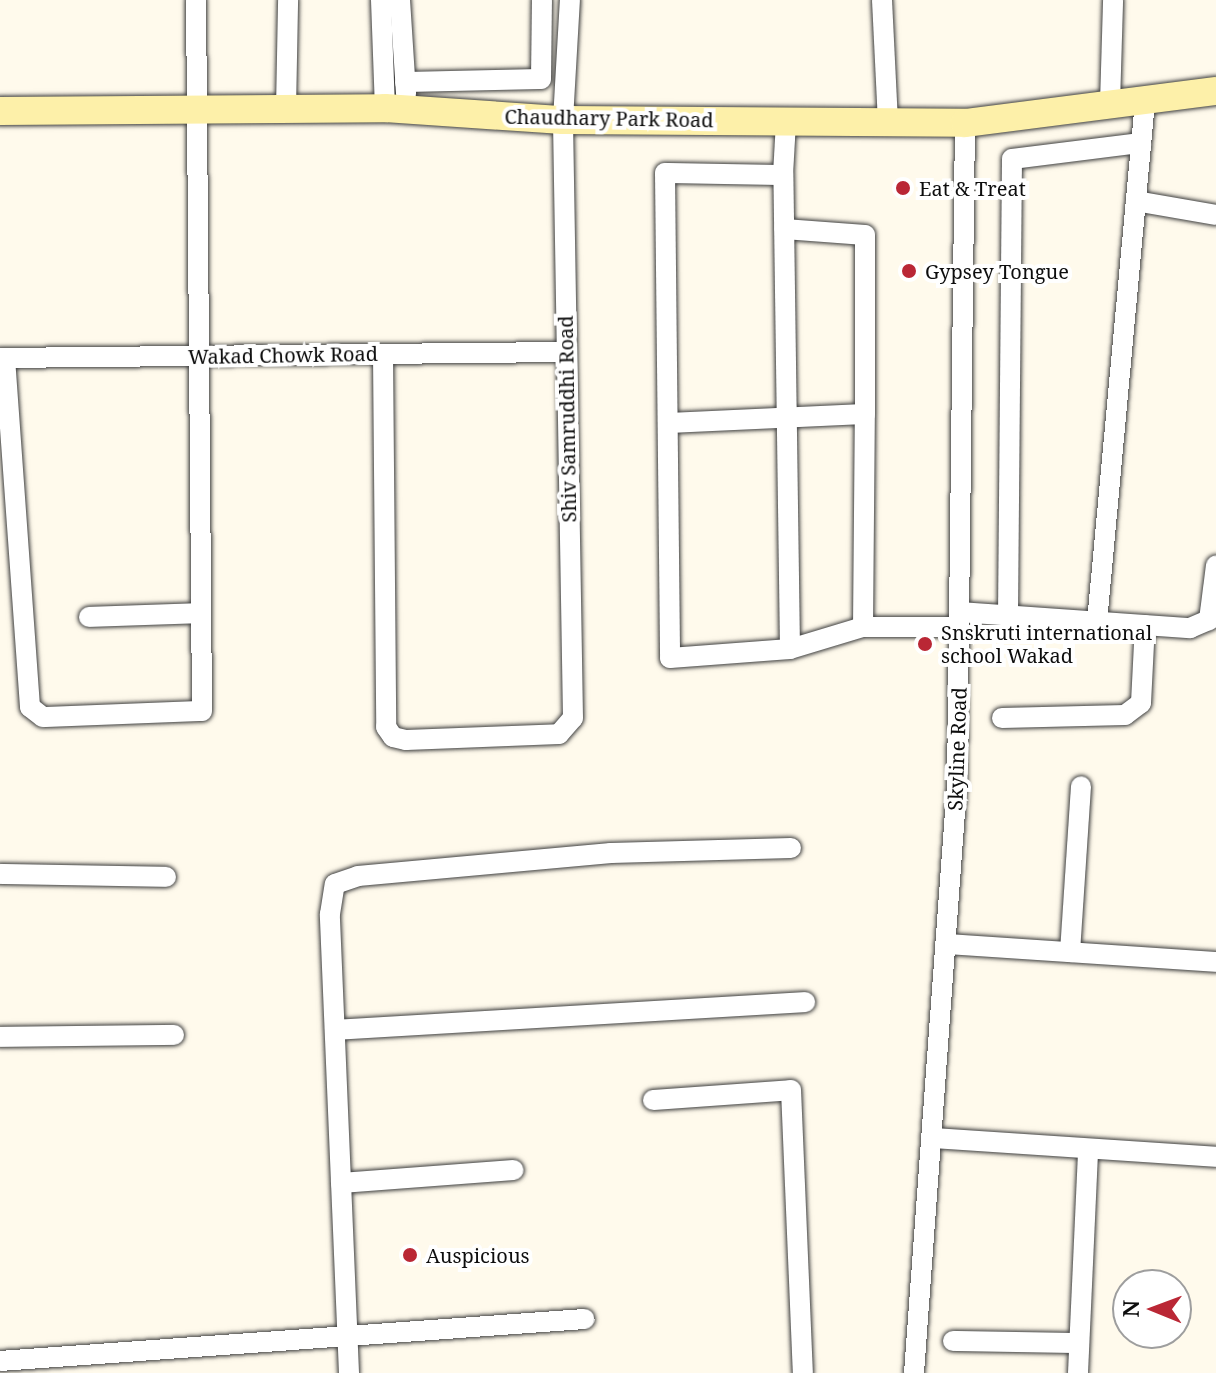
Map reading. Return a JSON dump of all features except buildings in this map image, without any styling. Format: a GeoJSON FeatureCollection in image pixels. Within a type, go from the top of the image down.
{"type":"FeatureCollection","features":[{"type":"Feature","properties":{"kind":"street"},"geometry":{"type":"LineString","coordinates":[[2,358],[30,707],[43,717],[202,711],[196,0]]}},
{"type":"Feature","properties":{"kind":"street"},"geometry":{"type":"LineString","coordinates":[[286,109],[288,0]]}},
{"type":"Feature","properties":{"kind":"street"},"geometry":{"type":"LineString","coordinates":[[381,0],[399,100]]}},
{"type":"Feature","properties":{"kind":"street"},"geometry":{"type":"LineString","coordinates":[[399,100],[400,0]]}},
{"type":"Feature","properties":{"kind":"street"},"geometry":{"type":"LineString","coordinates":[[399,100],[541,79],[542,0]]}},
{"type":"Feature","properties":{"kind":"street","name":"Shiv Samruddhi Road"},"geometry":{"type":"LineString","coordinates":[[383,354],[386,727],[393,737],[406,740],[559,734],[573,718],[563,120],[570,0]]}},
{"type":"Feature","properties":{"kind":"street"},"geometry":{"type":"LineString","coordinates":[[882,0],[888,122]]}},
{"type":"Feature","properties":{"kind":"street"},"geometry":{"type":"LineString","coordinates":[[1110,104],[1113,0]]}},
{"type":"Feature","properties":{"kind":"street","name":"Chaudhary Park Road"},"geometry":{"type":"LineString","coordinates":[[0,111],[286,109],[399,100],[563,120],[965,123],[1216,91]]}},
{"type":"Feature","properties":{"kind":"street"},"geometry":{"type":"LineString","coordinates":[[1097,622],[1145,102]]}},
{"type":"Feature","properties":{"kind":"street"},"geometry":{"type":"LineString","coordinates":[[786,121],[783,175],[790,649]]}},
{"type":"Feature","properties":{"kind":"street","name":"Skyline Road"},"geometry":{"type":"LineString","coordinates":[[914,1373],[957,785],[965,123]]}},
{"type":"Feature","properties":{"kind":"street"},"geometry":{"type":"LineString","coordinates":[[1008,615],[1012,159],[1141,143]]}},
{"type":"Feature","properties":{"kind":"street"},"geometry":{"type":"LineString","coordinates":[[783,175],[665,173],[670,658],[790,649],[863,627],[1008,615],[1190,628],[1209,620],[1216,565]]}},
{"type":"Feature","properties":{"kind":"street"},"geometry":{"type":"LineString","coordinates":[[1136,201],[1216,215]]}},
{"type":"Feature","properties":{"kind":"street"},"geometry":{"type":"LineString","coordinates":[[784,229],[865,235],[863,627]]}},
{"type":"Feature","properties":{"kind":"street","name":"Wakad Chowk Road"},"geometry":{"type":"LineString","coordinates":[[2,358],[566,352]]}},
{"type":"Feature","properties":{"kind":"street"},"geometry":{"type":"LineString","coordinates":[[668,423],[787,415],[865,414]]}},
{"type":"Feature","properties":{"kind":"street"},"geometry":{"type":"LineString","coordinates":[[89,617],[201,613]]}},
{"type":"Feature","properties":{"kind":"street"},"geometry":{"type":"LineString","coordinates":[[1002,718],[1125,715],[1141,703],[1145,625]]}},
{"type":"Feature","properties":{"kind":"street"},"geometry":{"type":"LineString","coordinates":[[1070,952],[1081,786]]}},
{"type":"Feature","properties":{"kind":"street"},"geometry":{"type":"LineString","coordinates":[[349,1373],[331,897],[335,884],[347,878],[611,853],[791,848]]}},
{"type":"Feature","properties":{"kind":"street"},"geometry":{"type":"LineString","coordinates":[[0,874],[166,877]]}},
{"type":"Feature","properties":{"kind":"street"},"geometry":{"type":"LineString","coordinates":[[946,944],[1216,962]]}},
{"type":"Feature","properties":{"kind":"street"},"geometry":{"type":"LineString","coordinates":[[335,1030],[805,1002]]}},
{"type":"Feature","properties":{"kind":"street"},"geometry":{"type":"LineString","coordinates":[[0,1037],[174,1035]]}},
{"type":"Feature","properties":{"kind":"street"},"geometry":{"type":"LineString","coordinates":[[653,1100],[791,1090],[803,1373]]}},
{"type":"Feature","properties":{"kind":"street"},"geometry":{"type":"LineString","coordinates":[[932,1138],[1216,1157]]}},
{"type":"Feature","properties":{"kind":"street"},"geometry":{"type":"LineString","coordinates":[[1078,1373],[1088,1149]]}},
{"type":"Feature","properties":{"kind":"street"},"geometry":{"type":"LineString","coordinates":[[341,1183],[514,1170]]}},
{"type":"Feature","properties":{"kind":"street"},"geometry":{"type":"LineString","coordinates":[[0,1361],[584,1319]]}},
{"type":"Feature","properties":{"kind":"street"},"geometry":{"type":"LineString","coordinates":[[953,1341],[1079,1343]]}},
{"type":"Feature","properties":{"kind":"place","name":"Eat & Treat"},"geometry":{"type":"Point","coordinates":[903,188]}},
{"type":"Feature","properties":{"kind":"place","name":"Gypsey Tongue"},"geometry":{"type":"Point","coordinates":[909,271]}},
{"type":"Feature","properties":{"kind":"place","name":"Snskruti international school Wakad"},"geometry":{"type":"Point","coordinates":[925,644]}},
{"type":"Feature","properties":{"kind":"place","name":"Auspicious"},"geometry":{"type":"Point","coordinates":[410,1255]}}]}
